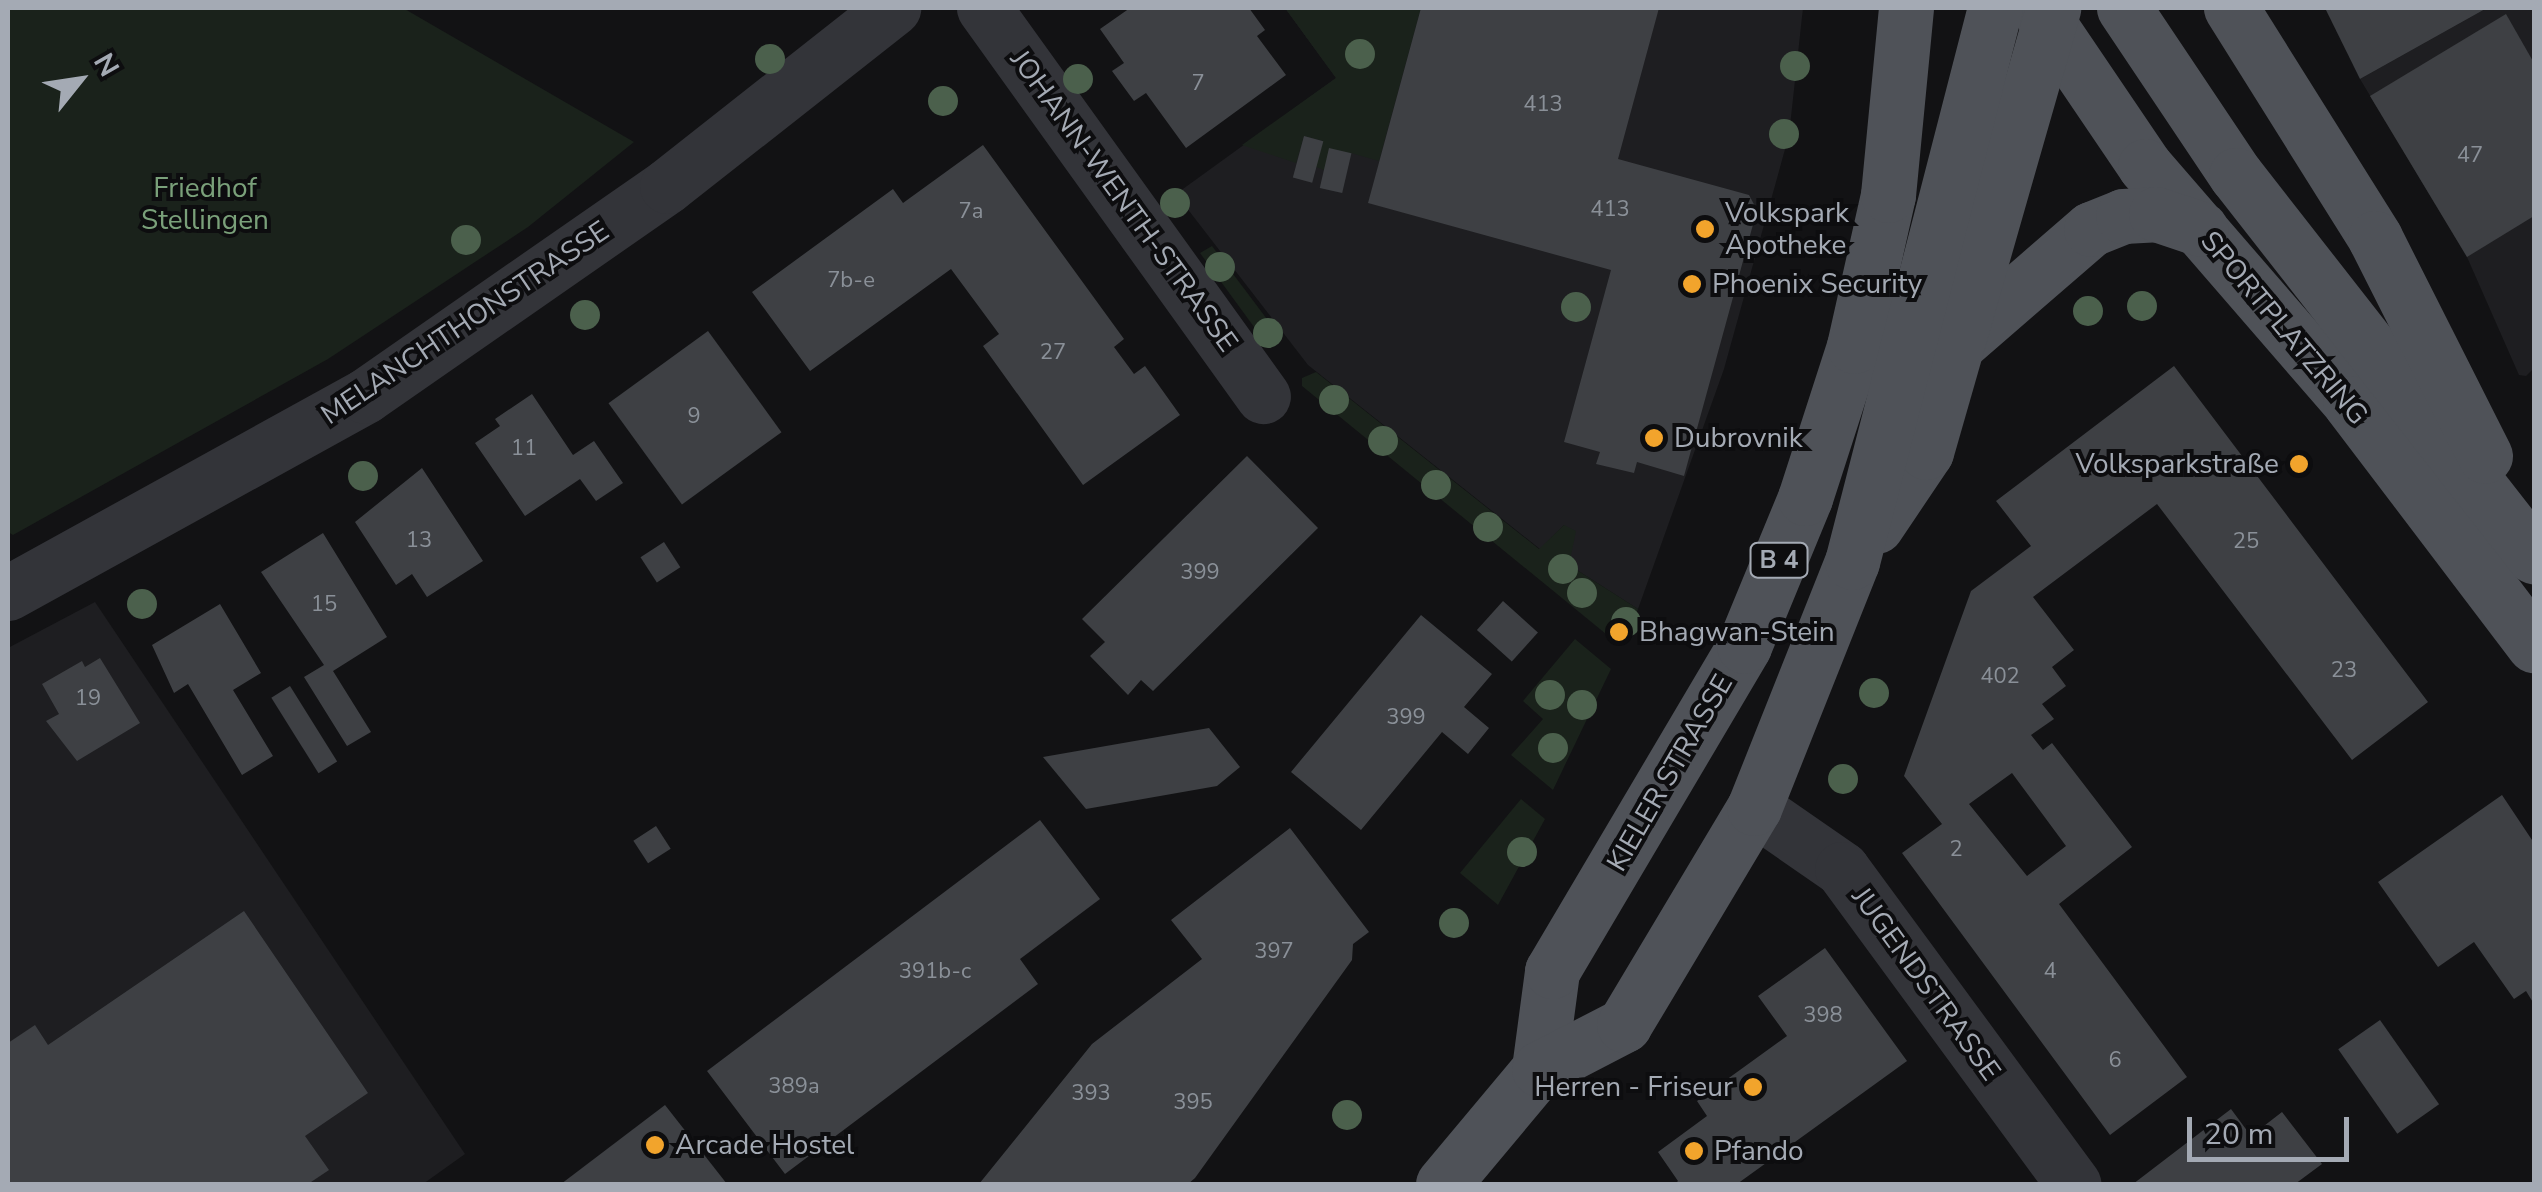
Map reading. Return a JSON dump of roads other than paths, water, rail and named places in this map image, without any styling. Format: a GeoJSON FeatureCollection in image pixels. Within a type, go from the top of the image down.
{"type":"FeatureCollection","features":[{"type":"Feature","properties":{"kind":"main road","name":"KIELER STRASSE"},"geometry":{"type":"LineString","coordinates":[[1539,1070],[1552,971],[1744,646],[1805,498],[1854,346],[1888,195],[1906,8]]}},
{"type":"Feature","properties":{"kind":"main road","name":"B 4"},"geometry":{"type":"LineString","coordinates":[[1444,1184],[1539,1070],[1624,1025],[1754,808],[1852,562],[1995,8]]}},
{"type":"Feature","properties":{"kind":"main road","name":"SPORTPLATZRING"},"geometry":{"type":"LineString","coordinates":[[2124,8],[2236,175],[2534,557]]}},
{"type":"Feature","properties":{"kind":"main road"},"geometry":{"type":"LineString","coordinates":[[2231,8],[2375,238],[2534,540]]}},
{"type":"Feature","properties":{"kind":"main road","name":"B 4"},"geometry":{"type":"LineString","coordinates":[[1852,562],[1926,452],[2046,13]]}},
{"type":"Feature","properties":{"kind":"main road","name":"SPORTPLATZRING"},"geometry":{"type":"LineString","coordinates":[[2046,13],[2095,100],[2350,403],[2534,645]]}},
{"type":"Feature","properties":{"kind":"main road"},"geometry":{"type":"LineString","coordinates":[[1957,346],[2091,229],[2123,216],[2156,214],[2201,229]]}},
{"type":"Feature","properties":{"kind":"street","name":"MELANCHTHONSTRASSE"},"geometry":{"type":"LineString","coordinates":[[8,592],[365,396],[667,186],[892,8]]}},
{"type":"Feature","properties":{"kind":"street","name":"JOHANN-WENTH-STRASSE"},"geometry":{"type":"LineString","coordinates":[[984,8],[1264,396]]}},
{"type":"Feature","properties":{"kind":"street","name":"JUGENDSTRASSE"},"geometry":{"type":"LineString","coordinates":[[1754,808],[1842,869],[2072,1184]]}},
{"type":"Feature","properties":{"kind":"place","name":"Volkspark Apotheke"},"geometry":{"type":"Point","coordinates":[1705,229]}},
{"type":"Feature","properties":{"kind":"place","name":"Phoenix Security"},"geometry":{"type":"Point","coordinates":[1692,284]}},
{"type":"Feature","properties":{"kind":"place","name":"Dubrovnik"},"geometry":{"type":"Point","coordinates":[1654,438]}},
{"type":"Feature","properties":{"kind":"place","name":"Volksparkstraße"},"geometry":{"type":"Point","coordinates":[2299,464]}},
{"type":"Feature","properties":{"kind":"place","name":"Bhagwan-Stein"},"geometry":{"type":"Point","coordinates":[1619,632]}},
{"type":"Feature","properties":{"kind":"place","name":"Herren - Friseur"},"geometry":{"type":"Point","coordinates":[1753,1087]}},
{"type":"Feature","properties":{"kind":"place","name":"Arcade Hostel"},"geometry":{"type":"Point","coordinates":[655,1145]}},
{"type":"Feature","properties":{"kind":"place","name":"Pfando"},"geometry":{"type":"Point","coordinates":[1694,1151]}},
{"type":"Feature","properties":{"kind":"park label","name":"Friedhof Stellingen"},"geometry":{"type":"Point","coordinates":[205,204]}}]}
